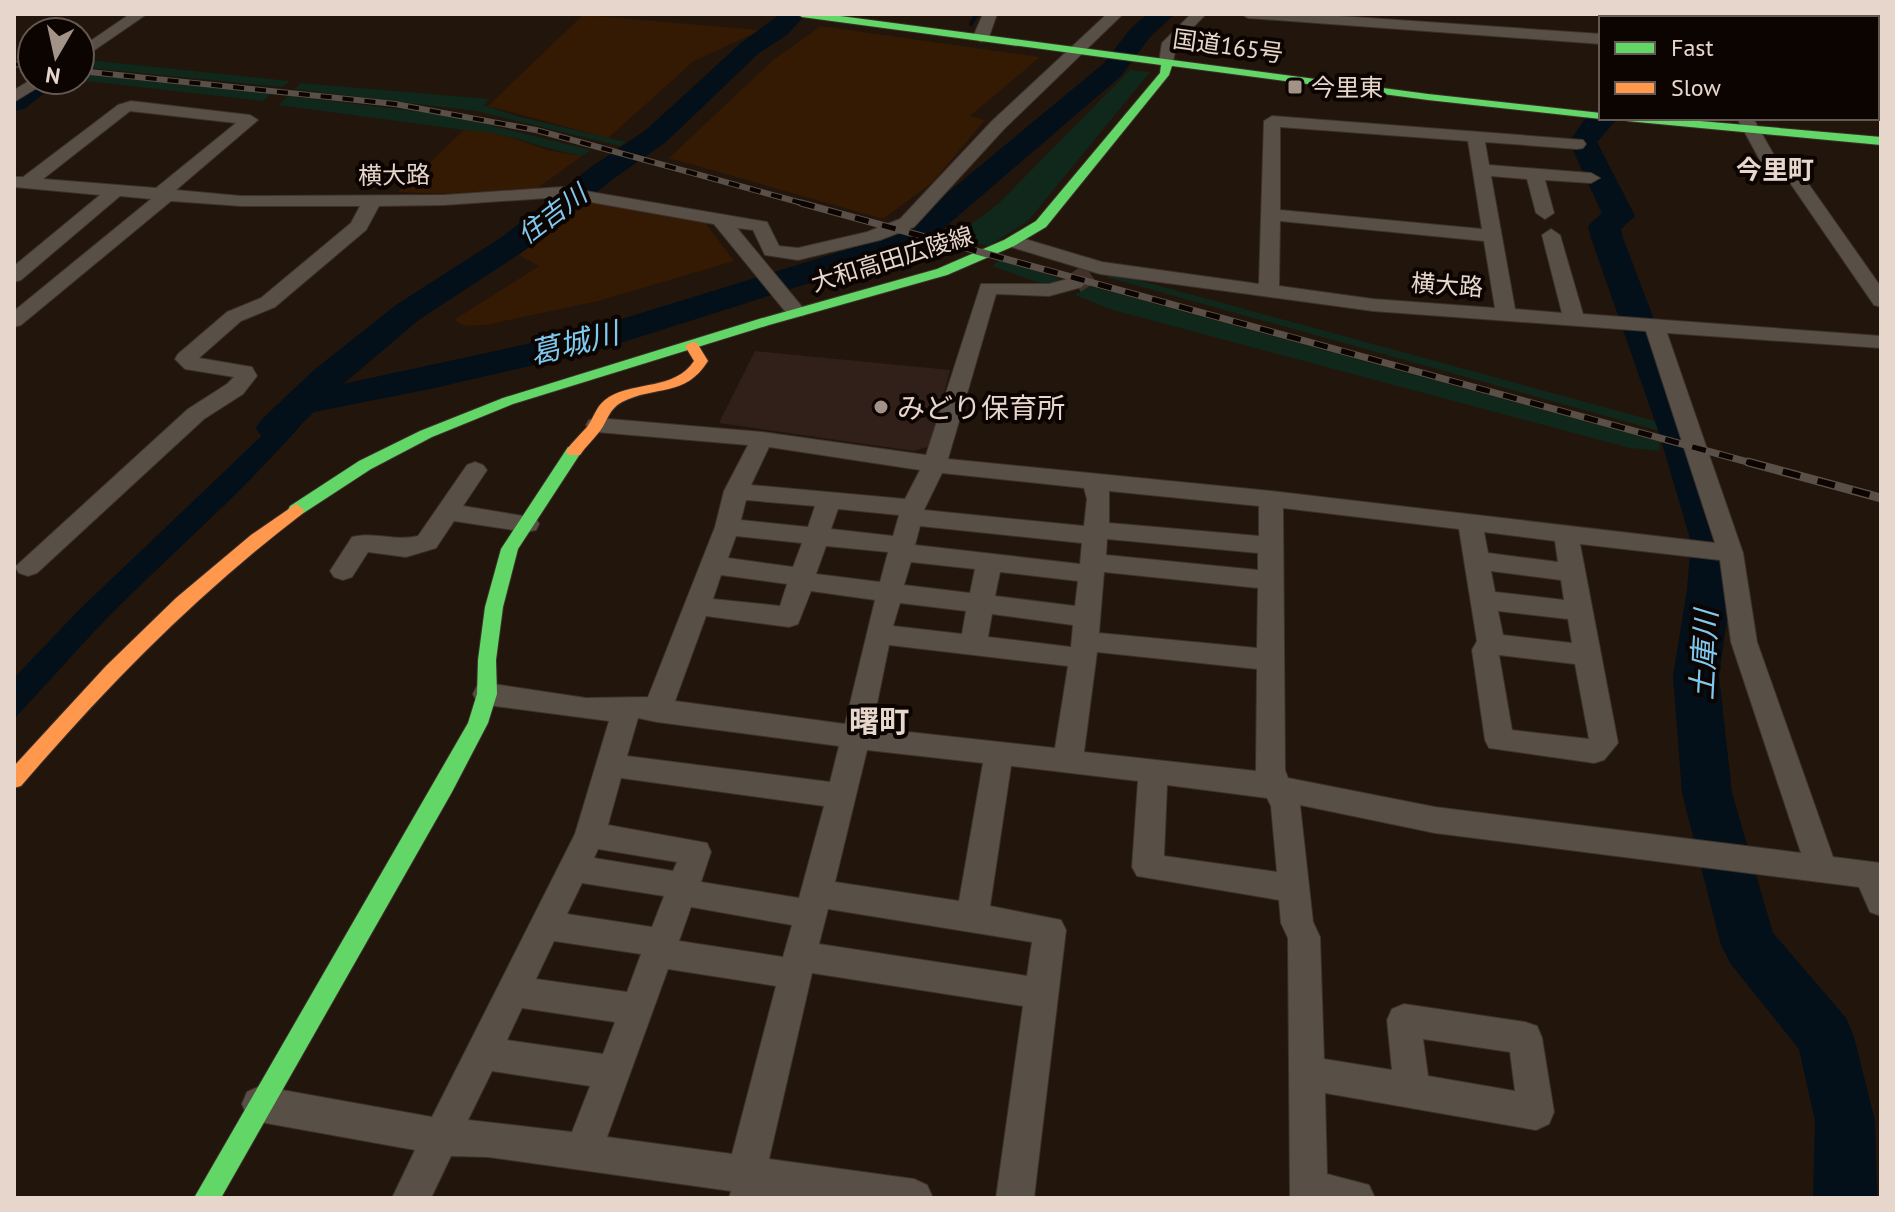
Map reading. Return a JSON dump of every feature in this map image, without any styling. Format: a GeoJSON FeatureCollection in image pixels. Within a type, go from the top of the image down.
{"type":"FeatureCollection","features":[{"type":"Feature","properties":{"kind":"main road","name":"国道165号"},"geometry":{"type":"LineString","coordinates":[[810,15],[1599,116]]}},
{"type":"Feature","properties":{"kind":"main road","name":"大和高田広陵線"},"geometry":{"type":"LineString","coordinates":[[14,780],[68,715],[170,611],[267,529],[331,485],[378,458],[465,419],[528,396],[692,346],[792,309],[975,262],[1015,242],[1041,224],[1165,73],[1167,62]]}},
{"type":"Feature","properties":{"kind":"main road"},"geometry":{"type":"LineString","coordinates":[[1668,120],[1749,124],[1881,141]]}},
{"type":"Feature","properties":{"kind":"main road"},"geometry":{"type":"LineString","coordinates":[[207,1198],[445,786],[478,723],[487,694],[487,660],[494,607],[510,549],[583,437],[597,425],[604,407],[615,400],[685,379],[697,371],[701,361],[692,346]]}},
{"type":"Feature","properties":{"kind":"street"},"geometry":{"type":"LineString","coordinates":[[96,44],[140,14]]}},
{"type":"Feature","properties":{"kind":"street"},"geometry":{"type":"LineString","coordinates":[[981,37],[990,14]]}},
{"type":"Feature","properties":{"kind":"street"},"geometry":{"type":"LineString","coordinates":[[1082,51],[1116,14]]}},
{"type":"Feature","properties":{"kind":"street"},"geometry":{"type":"LineString","coordinates":[[1167,62],[1170,43],[1199,14]]}},
{"type":"Feature","properties":{"kind":"street"},"geometry":{"type":"LineString","coordinates":[[1248,14],[1599,39]]}},
{"type":"Feature","properties":{"kind":"street"},"geometry":{"type":"LineString","coordinates":[[1499,14],[1512,31]]}},
{"type":"Feature","properties":{"kind":"street"},"geometry":{"type":"LineString","coordinates":[[1839,14],[1867,16]]}},
{"type":"Feature","properties":{"kind":"street","name":"横大路"},"geometry":{"type":"LineString","coordinates":[[20,183],[241,201],[372,201],[562,192],[760,226],[772,251],[798,254],[873,236],[907,223],[998,125],[1082,51]]}},
{"type":"Feature","properties":{"kind":"street"},"geometry":{"type":"LineString","coordinates":[[14,321],[250,120],[131,106],[20,183]]}},
{"type":"Feature","properties":{"kind":"street"},"geometry":{"type":"LineString","coordinates":[[1269,291],[1272,121],[1577,144]]}},
{"type":"Feature","properties":{"kind":"street"},"geometry":{"type":"LineString","coordinates":[[1749,124],[1768,160],[1792,173],[1881,301]]}},
{"type":"Feature","properties":{"kind":"street"},"geometry":{"type":"LineString","coordinates":[[1479,137],[1476,142],[1480,170],[1506,315]]}},
{"type":"Feature","properties":{"kind":"street"},"geometry":{"type":"LineString","coordinates":[[1480,170],[1591,178]]}},
{"type":"Feature","properties":{"kind":"street"},"geometry":{"type":"LineString","coordinates":[[1535,174],[1545,213]]}},
{"type":"Feature","properties":{"kind":"street"},"geometry":{"type":"LineString","coordinates":[[14,276],[117,190]]}},
{"type":"Feature","properties":{"kind":"street"},"geometry":{"type":"LineString","coordinates":[[28,567],[196,414],[235,389],[246,376],[244,372],[193,364],[186,359],[208,335],[256,304],[268,303],[359,226],[372,201]]}},
{"type":"Feature","properties":{"kind":"street"},"geometry":{"type":"LineString","coordinates":[[1270,215],[1492,236]]}},
{"type":"Feature","properties":{"kind":"street"},"geometry":{"type":"LineString","coordinates":[[720,219],[792,309]]}},
{"type":"Feature","properties":{"kind":"street"},"geometry":{"type":"LineString","coordinates":[[1551,235],[1575,321]]}},
{"type":"Feature","properties":{"kind":"street","name":"横大路"},"geometry":{"type":"LineString","coordinates":[[1015,242],[1088,275],[1269,291],[1373,305],[1881,342]]}},
{"type":"Feature","properties":{"kind":"street"},"geometry":{"type":"LineString","coordinates":[[750,1188],[750,1153],[842,796],[878,634],[912,513],[935,463],[988,288],[1049,290],[1088,275]]}},
{"type":"Feature","properties":{"kind":"street"},"geometry":{"type":"LineString","coordinates":[[1644,326],[1744,642],[1821,867]]}},
{"type":"Feature","properties":{"kind":"street"},"geometry":{"type":"LineString","coordinates":[[597,425],[762,439],[974,470],[1271,499],[1718,552]]}},
{"type":"Feature","properties":{"kind":"street"},"geometry":{"type":"LineString","coordinates":[[411,1198],[590,835],[609,765],[697,606],[727,527],[736,491],[762,439]]}},
{"type":"Feature","properties":{"kind":"street"},"geometry":{"type":"LineString","coordinates":[[343,571],[361,543],[406,548],[427,542],[475,470]]}},
{"type":"Feature","properties":{"kind":"street"},"geometry":{"type":"LineString","coordinates":[[1068,760],[1099,499],[1094,482]]}},
{"type":"Feature","properties":{"kind":"street"},"geometry":{"type":"LineString","coordinates":[[736,491],[829,500],[912,513],[1094,550],[1271,580]]}},
{"type":"Feature","properties":{"kind":"street"},"geometry":{"type":"LineString","coordinates":[[1271,499],[1270,770],[1286,806],[1297,923],[1304,937],[1309,1194],[1356,1198]]}},
{"type":"Feature","properties":{"kind":"street"},"geometry":{"type":"LineString","coordinates":[[697,606],[789,617],[829,500]]}},
{"type":"Feature","properties":{"kind":"street"},"geometry":{"type":"LineString","coordinates":[[449,512],[527,524]]}},
{"type":"Feature","properties":{"kind":"street"},"geometry":{"type":"LineString","coordinates":[[1470,523],[1491,644]]}},
{"type":"Feature","properties":{"kind":"street"},"geometry":{"type":"LineString","coordinates":[[727,527],[815,536],[989,562],[1094,550],[1271,546]]}},
{"type":"Feature","properties":{"kind":"street"},"geometry":{"type":"LineString","coordinates":[[1491,644],[1485,650],[1499,740],[1594,752],[1604,743],[1566,535]]}},
{"type":"Feature","properties":{"kind":"street"},"geometry":{"type":"LineString","coordinates":[[1477,561],[1572,572]]}},
{"type":"Feature","properties":{"kind":"street"},"geometry":{"type":"LineString","coordinates":[[973,645],[989,562]]}},
{"type":"Feature","properties":{"kind":"street"},"geometry":{"type":"LineString","coordinates":[[712,565],[981,603],[1084,639]]}},
{"type":"Feature","properties":{"kind":"street"},"geometry":{"type":"LineString","coordinates":[[1483,600],[1579,611]]}},
{"type":"Feature","properties":{"kind":"street"},"geometry":{"type":"LineString","coordinates":[[878,634],[973,645],[1084,639],[1271,660]]}},
{"type":"Feature","properties":{"kind":"street"},"geometry":{"type":"LineString","coordinates":[[1491,644],[1587,655]]}},
{"type":"Feature","properties":{"kind":"street"},"geometry":{"type":"LineString","coordinates":[[487,694],[1254,783],[1435,820],[1821,867],[1877,884]]}},
{"type":"Feature","properties":{"kind":"street"},"geometry":{"type":"LineString","coordinates":[[972,918],[999,753]]}},
{"type":"Feature","properties":{"kind":"street"},"geometry":{"type":"LineString","coordinates":[[609,765],[842,796]]}},
{"type":"Feature","properties":{"kind":"street"},"geometry":{"type":"LineString","coordinates":[[1153,770],[1148,867],[1293,888]]}},
{"type":"Feature","properties":{"kind":"street"},"geometry":{"type":"LineString","coordinates":[[583,1152],[696,852],[590,835]]}},
{"type":"Feature","properties":{"kind":"street"},"geometry":{"type":"LineString","coordinates":[[574,868],[682,889],[972,918],[1050,930],[1015,1198]]}},
{"type":"Feature","properties":{"kind":"street"},"geometry":{"type":"LineString","coordinates":[[546,925],[660,948],[1042,994]]}},
{"type":"Feature","properties":{"kind":"street"},"geometry":{"type":"LineString","coordinates":[[514,991],[637,1009]]}},
{"type":"Feature","properties":{"kind":"street"},"geometry":{"type":"LineString","coordinates":[[483,1053],[613,1072]]}},
{"type":"Feature","properties":{"kind":"street"},"geometry":{"type":"LineString","coordinates":[[1307,1073],[1412,1091]]}},
{"type":"Feature","properties":{"kind":"street"},"geometry":{"type":"LineString","coordinates":[[260,1104],[441,1137],[488,1139],[583,1152],[750,1188],[914,1198]]}},
{"type":"Feature","properties":{"kind":"shaded area"},"geometry":{"type":"Polygon","coordinates":[[[583,15],[761,30],[694,61],[608,138],[488,106],[583,15]]]}},
{"type":"Feature","properties":{"kind":"shaded area"},"geometry":{"type":"Polygon","coordinates":[[[821,26],[1040,57],[970,116],[985,120],[933,182],[883,219],[669,158],[773,60],[821,26]]]}},
{"type":"Feature","properties":{"kind":"shaded area"},"geometry":{"type":"Polygon","coordinates":[[[464,130],[493,131],[547,150],[582,156],[538,188],[440,194],[398,192],[464,130]]]}},
{"type":"Feature","properties":{"kind":"shaded area"},"geometry":{"type":"Polygon","coordinates":[[[588,201],[704,221],[734,261],[598,301],[486,325],[464,326],[454,320],[539,266],[517,254],[588,201]]]}},
{"type":"Feature","properties":{"kind":"shaded area"},"geometry":{"type":"Polygon","coordinates":[[[755,351],[950,370],[930,446],[914,451],[719,423],[755,351]]]}},
{"type":"Feature","properties":{"kind":"shaded area"},"geometry":{"type":"Polygon","coordinates":[[[314,386],[331,388],[282,446],[91,634],[14,719],[14,678],[79,610],[314,386]]]}},
{"type":"Feature","properties":{"kind":"green space"},"geometry":{"type":"Polygon","coordinates":[[[96,61],[290,81],[282,87],[96,69],[96,61]]]}},
{"type":"Feature","properties":{"kind":"green space"},"geometry":{"type":"Polygon","coordinates":[[[1130,70],[1150,72],[1027,222],[988,246],[953,238],[999,203],[1130,70]]]}},
{"type":"Feature","properties":{"kind":"green space"},"geometry":{"type":"Polygon","coordinates":[[[96,76],[271,94],[263,101],[96,82],[96,76]]]}},
{"type":"Feature","properties":{"kind":"green space"},"geometry":{"type":"Polygon","coordinates":[[[301,83],[489,99],[484,105],[516,116],[626,142],[620,146],[476,111],[294,89],[301,83]]]}},
{"type":"Feature","properties":{"kind":"green space"},"geometry":{"type":"Polygon","coordinates":[[[288,96],[447,115],[591,150],[582,156],[494,134],[278,105],[288,96]]]}},
{"type":"Feature","properties":{"kind":"green space"},"geometry":{"type":"Polygon","coordinates":[[[1000,260],[1061,279],[1045,285],[992,266],[1000,260]]]}},
{"type":"Feature","properties":{"kind":"green space"},"geometry":{"type":"Polygon","coordinates":[[[1112,273],[1666,424],[1667,433],[1106,277],[1112,273]]]}},
{"type":"Feature","properties":{"kind":"green space"},"geometry":{"type":"Polygon","coordinates":[[[1089,286],[1660,442],[1659,451],[1630,448],[1113,310],[1075,295],[1089,286]]]}},
{"type":"Feature","properties":{"kind":"waterway","name":"住吉川"},"geometry":{"type":"LineString","coordinates":[[301,403],[408,312],[513,244],[602,173],[656,136],[750,48],[778,30],[794,14]]}},
{"type":"Feature","properties":{"kind":"waterway"},"geometry":{"type":"LineString","coordinates":[[971,24],[977,14]]}},
{"type":"Feature","properties":{"kind":"waterway","name":"葛城川"},"geometry":{"type":"LineString","coordinates":[[301,403],[430,378],[582,343],[896,245],[933,221],[1112,70],[1141,32],[1163,14]]}},
{"type":"Feature","properties":{"kind":"waterway"},"geometry":{"type":"LineString","coordinates":[[14,103],[25,96]]}},
{"type":"Feature","properties":{"kind":"waterway","name":"土庫川"},"geometry":{"type":"LineString","coordinates":[[1600,120],[1583,142],[1619,216],[1604,226],[1607,238],[1678,433],[1712,542],[1709,590],[1696,676],[1707,793],[1749,945],[1825,1037],[1845,1121],[1845,1198]]}},
{"type":"Feature","properties":{"kind":"waterway","name":"葛城川"},"geometry":{"type":"LineString","coordinates":[[275,428],[301,403]]}},
{"type":"Feature","properties":{"kind":"tunnel"},"geometry":{"type":"LineString","coordinates":[[1075,283],[1090,273]]}},
{"type":"Feature","properties":{"kind":"railway"},"geometry":{"type":"LineString","coordinates":[[96,73],[395,104],[536,130],[809,205]]}},
{"type":"Feature","properties":{"kind":"railway"},"geometry":{"type":"LineString","coordinates":[[801,203],[1755,464]]}},
{"type":"Feature","properties":{"kind":"railway"},"geometry":{"type":"LineString","coordinates":[[1748,462],[1881,498]]}},
{"type":"Feature","properties":{"kind":"traffic: fast"},"geometry":{"type":"LineString","coordinates":[[802,14],[1428,97],[1599,116]]}},
{"type":"Feature","properties":{"kind":"traffic: fast"},"geometry":{"type":"LineString","coordinates":[[296,510],[365,465],[426,434],[508,401],[764,322],[942,272],[1009,243],[1041,224],[1165,73],[1167,62]]}},
{"type":"Feature","properties":{"kind":"traffic: fast"},"geometry":{"type":"LineString","coordinates":[[1649,120],[1881,141]]}},
{"type":"Feature","properties":{"kind":"traffic: fast"},"geometry":{"type":"LineString","coordinates":[[207,1198],[445,786],[478,723],[487,694],[487,660],[494,607],[510,549],[574,451]]}},
{"type":"Feature","properties":{"kind":"traffic: slow"},"geometry":{"type":"LineString","coordinates":[[574,451],[596,426],[607,405],[630,394],[672,385],[694,372],[701,361],[692,346]]}},
{"type":"Feature","properties":{"kind":"traffic: slow"},"geometry":{"type":"LineString","coordinates":[[14,780],[79,706],[147,636],[219,571],[296,510]]}},
{"type":"Feature","properties":{"kind":"place","name":"今里東"},"geometry":{"type":"Point","coordinates":[1295,87]}},
{"type":"Feature","properties":{"kind":"place","name":"みどり保育所"},"geometry":{"type":"Point","coordinates":[881,407]}},
{"type":"Feature","properties":{"kind":"district","name":"今里町"},"geometry":{"type":"Point","coordinates":[1775,169]}},
{"type":"Feature","properties":{"kind":"district","name":"曙町"},"geometry":{"type":"Point","coordinates":[879,720]}}]}
